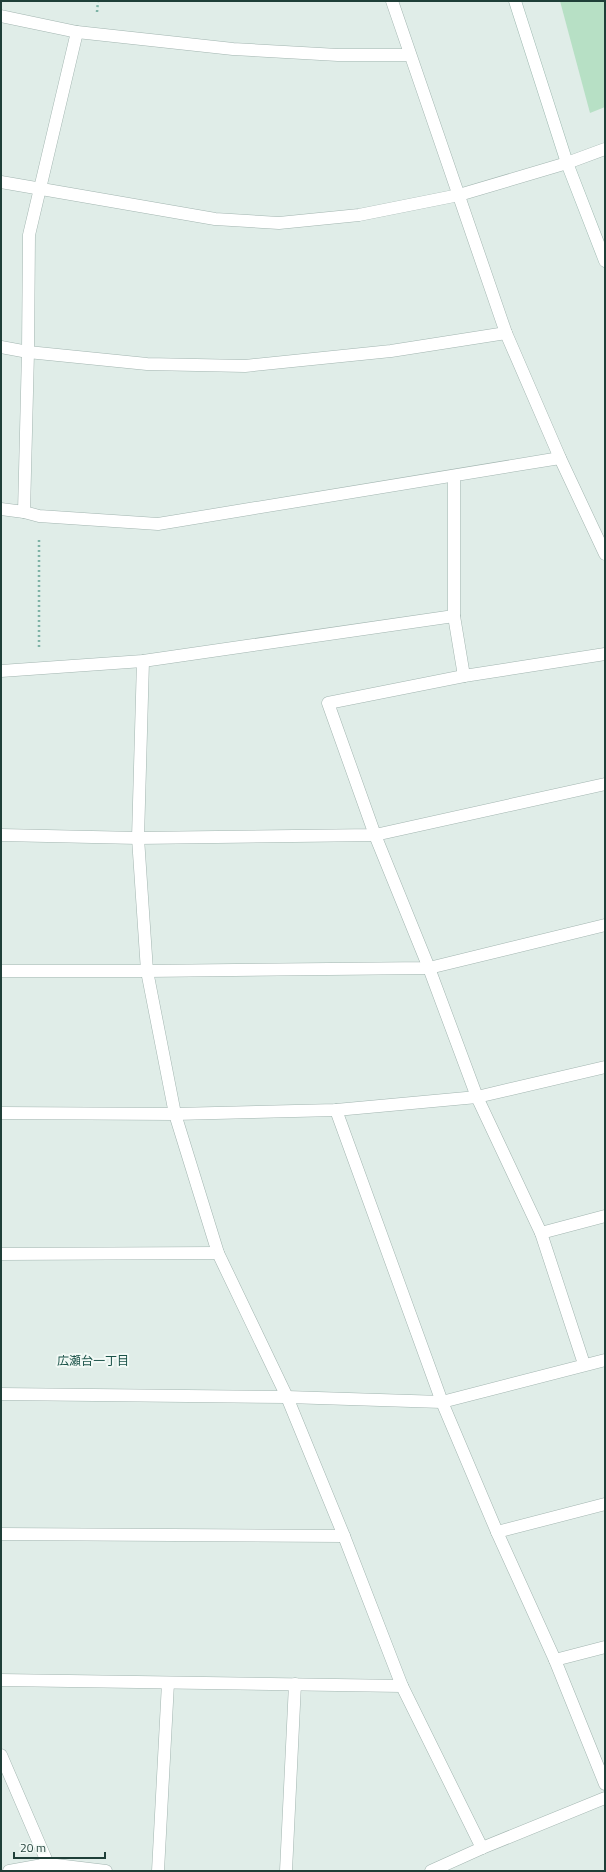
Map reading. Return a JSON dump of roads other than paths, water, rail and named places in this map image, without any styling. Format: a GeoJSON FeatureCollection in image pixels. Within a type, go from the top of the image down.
{"type":"FeatureCollection","features":[{"type":"Feature","properties":{"kind":"street"},"geometry":{"type":"LineString","coordinates":[[392,1],[506,333],[560,458],[605,554]]}},
{"type":"Feature","properties":{"kind":"street"},"geometry":{"type":"LineString","coordinates":[[515,1],[567,163],[605,261]]}},
{"type":"Feature","properties":{"kind":"street"},"geometry":{"type":"LineString","coordinates":[[1,16],[77,32],[233,49],[338,55],[410,55]]}},
{"type":"Feature","properties":{"kind":"street"},"geometry":{"type":"LineString","coordinates":[[24,512],[29,235],[77,32]]}},
{"type":"Feature","properties":{"kind":"street"},"geometry":{"type":"LineString","coordinates":[[1,182],[215,219],[279,224],[359,215],[459,194],[567,163],[605,149]]}},
{"type":"Feature","properties":{"kind":"street"},"geometry":{"type":"LineString","coordinates":[[1,347],[28,352],[147,364],[245,366],[391,350],[506,333]]}},
{"type":"Feature","properties":{"kind":"street"},"geometry":{"type":"LineString","coordinates":[[1,509],[24,512],[39,516],[158,524],[560,458]]}},
{"type":"Feature","properties":{"kind":"street"},"geometry":{"type":"LineString","coordinates":[[454,476],[454,616],[464,676]]}},
{"type":"Feature","properties":{"kind":"street"},"geometry":{"type":"LineString","coordinates":[[1,671],[143,661],[454,616]]}},
{"type":"Feature","properties":{"kind":"street"},"geometry":{"type":"LineString","coordinates":[[584,1364],[541,1233],[477,1098],[429,968],[375,836],[328,703],[464,676],[605,654]]}},
{"type":"Feature","properties":{"kind":"street"},"geometry":{"type":"LineString","coordinates":[[143,661],[138,838],[147,971],[175,1114],[218,1253],[288,1397],[402,1686],[482,1848]]}},
{"type":"Feature","properties":{"kind":"street"},"geometry":{"type":"LineString","coordinates":[[1,835],[138,838],[375,836],[605,784]]}},
{"type":"Feature","properties":{"kind":"street"},"geometry":{"type":"LineString","coordinates":[[1,971],[429,968],[605,925]]}},
{"type":"Feature","properties":{"kind":"street"},"geometry":{"type":"LineString","coordinates":[[1,1114],[175,1114],[336,1110],[477,1098],[605,1067]]}},
{"type":"Feature","properties":{"kind":"street"},"geometry":{"type":"LineString","coordinates":[[336,1110],[442,1402],[497,1532],[555,1660],[605,1784]]}},
{"type":"Feature","properties":{"kind":"street"},"geometry":{"type":"LineString","coordinates":[[541,1233],[605,1216]]}},
{"type":"Feature","properties":{"kind":"street"},"geometry":{"type":"LineString","coordinates":[[1,1254],[218,1253]]}},
{"type":"Feature","properties":{"kind":"street"},"geometry":{"type":"LineString","coordinates":[[1,1394],[288,1397],[442,1402],[584,1364],[605,1360]]}},
{"type":"Feature","properties":{"kind":"street"},"geometry":{"type":"LineString","coordinates":[[497,1532],[605,1504]]}},
{"type":"Feature","properties":{"kind":"street"},"geometry":{"type":"LineString","coordinates":[[1,1534],[344,1536]]}},
{"type":"Feature","properties":{"kind":"street"},"geometry":{"type":"LineString","coordinates":[[555,1660],[605,1647]]}},
{"type":"Feature","properties":{"kind":"street"},"geometry":{"type":"LineString","coordinates":[[1,1680],[402,1686]]}},
{"type":"Feature","properties":{"kind":"street"},"geometry":{"type":"LineString","coordinates":[[158,1871],[168,1683]]}},
{"type":"Feature","properties":{"kind":"street"},"geometry":{"type":"LineString","coordinates":[[286,1871],[295,1684]]}},
{"type":"Feature","properties":{"kind":"street"},"geometry":{"type":"LineString","coordinates":[[1,1755],[48,1867]]}},
{"type":"Feature","properties":{"kind":"street"},"geometry":{"type":"LineString","coordinates":[[431,1871],[482,1848],[605,1798]]}},
{"type":"Feature","properties":{"kind":"street"},"geometry":{"type":"LineString","coordinates":[[9,1871],[48,1867],[106,1871]]}},
{"type":"Feature","properties":{"kind":"district","name":"広瀬台一丁目"},"geometry":{"type":"Point","coordinates":[93,1360]}}]}
